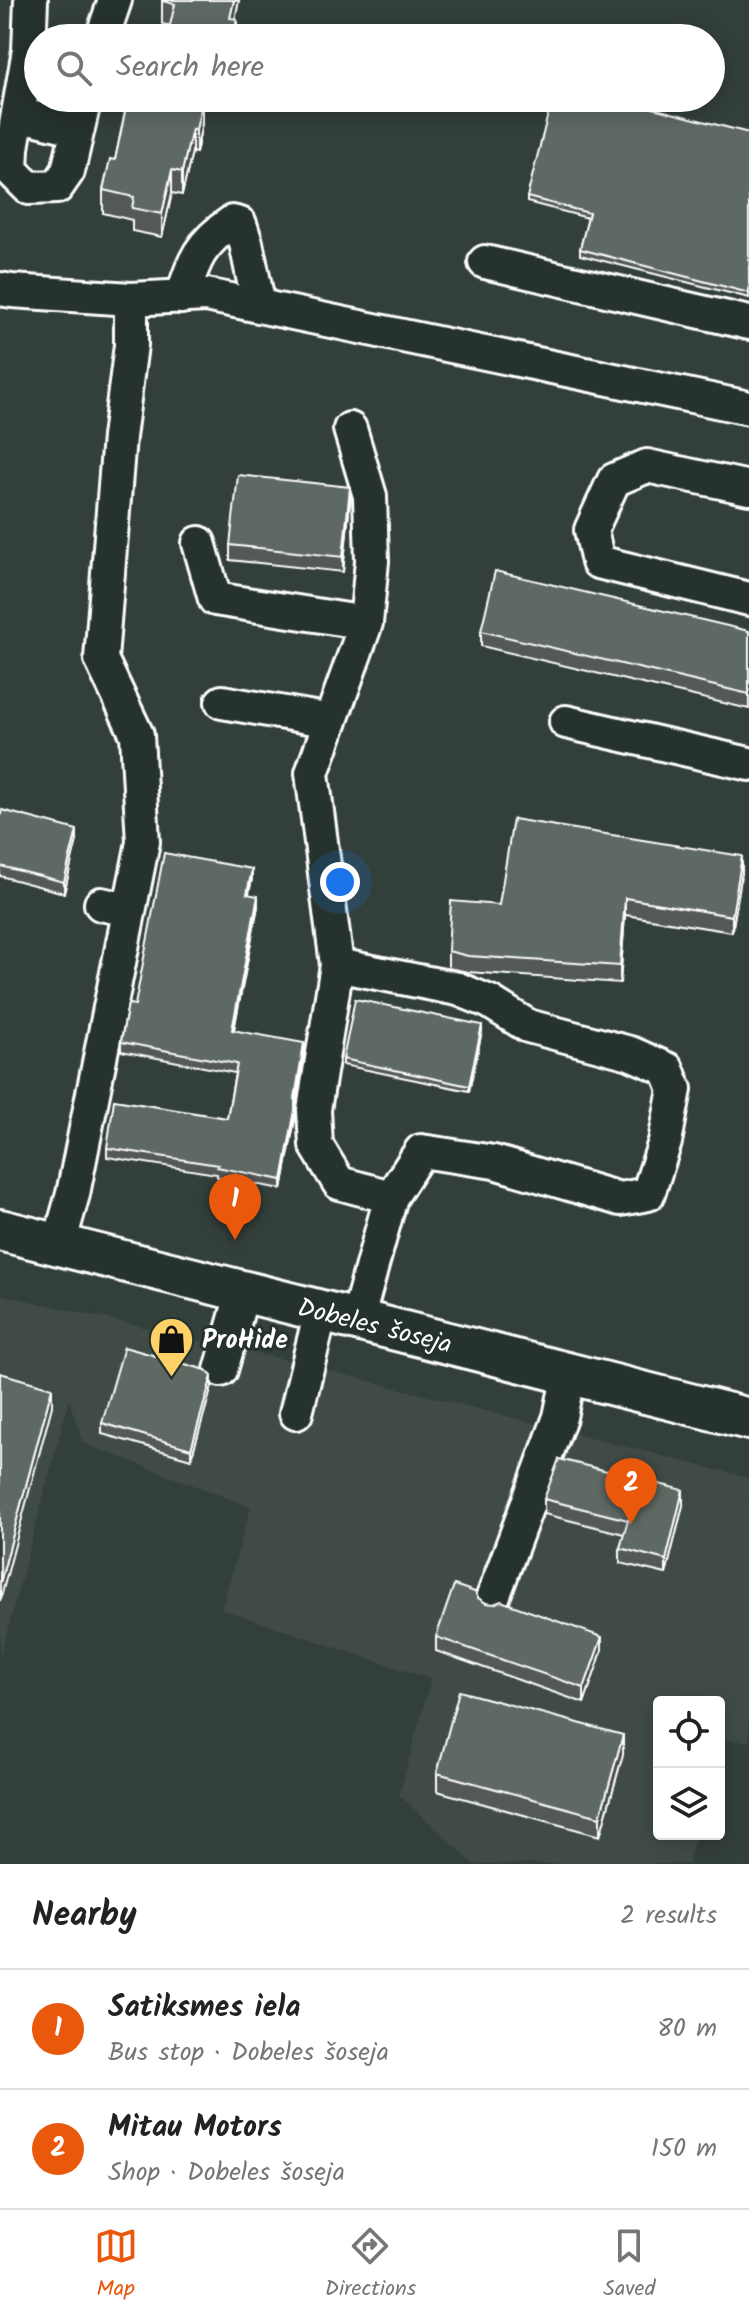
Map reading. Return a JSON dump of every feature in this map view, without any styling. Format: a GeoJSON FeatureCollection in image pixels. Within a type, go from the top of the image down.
{"type":"FeatureCollection","features":[{"type":"Feature","properties":{"kind":"main road","name":"Dobeles šoseja"},"geometry":{"type":"LineString","coordinates":[[0,1230],[749,1419]]}},
{"type":"Feature","properties":{"kind":"street"},"geometry":{"type":"LineString","coordinates":[[30,24],[31,0]]}},
{"type":"Feature","properties":{"kind":"street"},"geometry":{"type":"LineString","coordinates":[[107,24],[115,0]]}},
{"type":"Feature","properties":{"kind":"street"},"geometry":{"type":"LineString","coordinates":[[24,79],[11,170],[29,188],[57,187],[68,171],[82,112]]}},
{"type":"Feature","properties":{"kind":"street"},"geometry":{"type":"LineString","coordinates":[[18,114],[78,129]]}},
{"type":"Feature","properties":{"kind":"street"},"geometry":{"type":"LineString","coordinates":[[182,297],[195,257],[232,222],[240,224],[259,306]]}},
{"type":"Feature","properties":{"kind":"street"},"geometry":{"type":"LineString","coordinates":[[485,262],[749,323]]}},
{"type":"Feature","properties":{"kind":"street"},"geometry":{"type":"LineString","coordinates":[[0,289],[131,299],[206,295],[749,408]]}},
{"type":"Feature","properties":{"kind":"street"},"geometry":{"type":"LineString","coordinates":[[59,1244],[73,1194],[115,907],[143,842],[137,735],[101,659],[119,437],[131,345],[131,299]]}},
{"type":"Feature","properties":{"kind":"street"},"geometry":{"type":"LineString","coordinates":[[350,429],[370,496],[372,561],[366,623],[312,773],[337,965],[314,1110],[316,1145],[339,1183],[391,1197]]}},
{"type":"Feature","properties":{"kind":"street"},"geometry":{"type":"LineString","coordinates":[[749,488],[647,466],[614,480],[591,530],[598,562],[749,599]]}},
{"type":"Feature","properties":{"kind":"street"},"geometry":{"type":"LineString","coordinates":[[199,543],[215,599],[366,623]]}},
{"type":"Feature","properties":{"kind":"street"},"geometry":{"type":"LineString","coordinates":[[222,702],[331,721]]}},
{"type":"Feature","properties":{"kind":"street"},"geometry":{"type":"LineString","coordinates":[[566,722],[749,764]]}},
{"type":"Feature","properties":{"kind":"street"},"geometry":{"type":"LineString","coordinates":[[296,1413],[391,1197],[421,1151],[494,1162],[620,1199],[648,1194],[665,1142],[675,1089],[667,1069],[630,1053],[528,1026],[490,1002],[458,989],[337,965]]}},
{"type":"Feature","properties":{"kind":"street"},"geometry":{"type":"LineString","coordinates":[[221,1370],[243,1291]]}},
{"type":"Feature","properties":{"kind":"street"},"geometry":{"type":"LineString","coordinates":[[492,1600],[560,1417],[569,1374]]}},
{"type":"Feature","properties":{"kind":"shaded area"},"geometry":{"type":"Polygon","coordinates":[[[0,1294],[294,1362],[749,1478],[749,1742],[725,1740],[725,1696],[653,1696],[653,1840],[694,1840],[688,1864],[474,1864],[399,1795],[431,1679],[221,1609],[251,1507],[83,1443],[69,1400],[0,1658],[0,1294]]]}},
{"type":"Feature","properties":{"kind":"building"},"geometry":{"type":"Polygon","coordinates":[[[234,0],[230,18],[237,19],[236,24],[170,24],[175,4],[162,1],[234,0]]]}},
{"type":"Feature","properties":{"kind":"building"},"geometry":{"type":"Polygon","coordinates":[[[125,112],[200,112],[196,130],[192,129],[182,172],[172,170],[162,214],[132,208],[134,197],[103,190],[110,159],[115,160],[125,112]]]}},
{"type":"Feature","properties":{"kind":"building"},"geometry":{"type":"Polygon","coordinates":[[[548,112],[668,112],[749,133],[749,293],[580,249],[589,213],[527,197],[548,112]]]}},
{"type":"Feature","properties":{"kind":"building"},"geometry":{"type":"Polygon","coordinates":[[[238,475],[350,487],[343,557],[230,545],[238,475]]]}},
{"type":"Feature","properties":{"kind":"building"},"geometry":{"type":"Polygon","coordinates":[[[495,571],[749,631],[749,694],[481,631],[495,571]]]}},
{"type":"Feature","properties":{"kind":"building"},"geometry":{"type":"Polygon","coordinates":[[[2,810],[77,830],[64,882],[0,866],[2,810]]]}},
{"type":"Feature","properties":{"kind":"building"},"geometry":{"type":"Polygon","coordinates":[[[513,819],[742,856],[732,916],[625,898],[620,966],[468,956],[448,951],[451,901],[499,905],[513,819]]]}},
{"type":"Feature","properties":{"kind":"building"},"geometry":{"type":"Polygon","coordinates":[[[164,853],[252,869],[247,894],[258,896],[232,1030],[304,1043],[282,1180],[218,1165],[107,1148],[114,1100],[227,1118],[237,1064],[121,1042],[128,1004],[135,1005],[164,853]]]}},
{"type":"Feature","properties":{"kind":"building"},"geometry":{"type":"Polygon","coordinates":[[[355,999],[482,1025],[469,1086],[343,1059],[355,999]]]}},
{"type":"Feature","properties":{"kind":"building"},"geometry":{"type":"Polygon","coordinates":[[[124,1347],[206,1370],[212,1376],[191,1449],[102,1423],[124,1347]]]}},
{"type":"Feature","properties":{"kind":"building"},"geometry":{"type":"Polygon","coordinates":[[[0,1373],[52,1388],[0,1583],[0,1373]]]}},
{"type":"Feature","properties":{"kind":"building"},"geometry":{"type":"Polygon","coordinates":[[[559,1459],[683,1490],[666,1560],[620,1548],[628,1520],[544,1499],[559,1459]]]}},
{"type":"Feature","properties":{"kind":"building"},"geometry":{"type":"Polygon","coordinates":[[[454,1585],[475,1592],[486,1603],[501,1601],[602,1637],[584,1688],[436,1637],[454,1585]]]}},
{"type":"Feature","properties":{"kind":"building"},"geometry":{"type":"Polygon","coordinates":[[[459,1691],[623,1735],[600,1817],[437,1773],[459,1691]]]}},
{"type":"Feature","properties":{"kind":"place","name":"Satiksmes iela"},"geometry":{"type":"Point","coordinates":[235,1240]}},
{"type":"Feature","properties":{"kind":"place","name":"ProHide"},"geometry":{"type":"Point","coordinates":[171,1378]}},
{"type":"Feature","properties":{"kind":"place","name":"Mitau Motors"},"geometry":{"type":"Point","coordinates":[631,1524]}}]}
